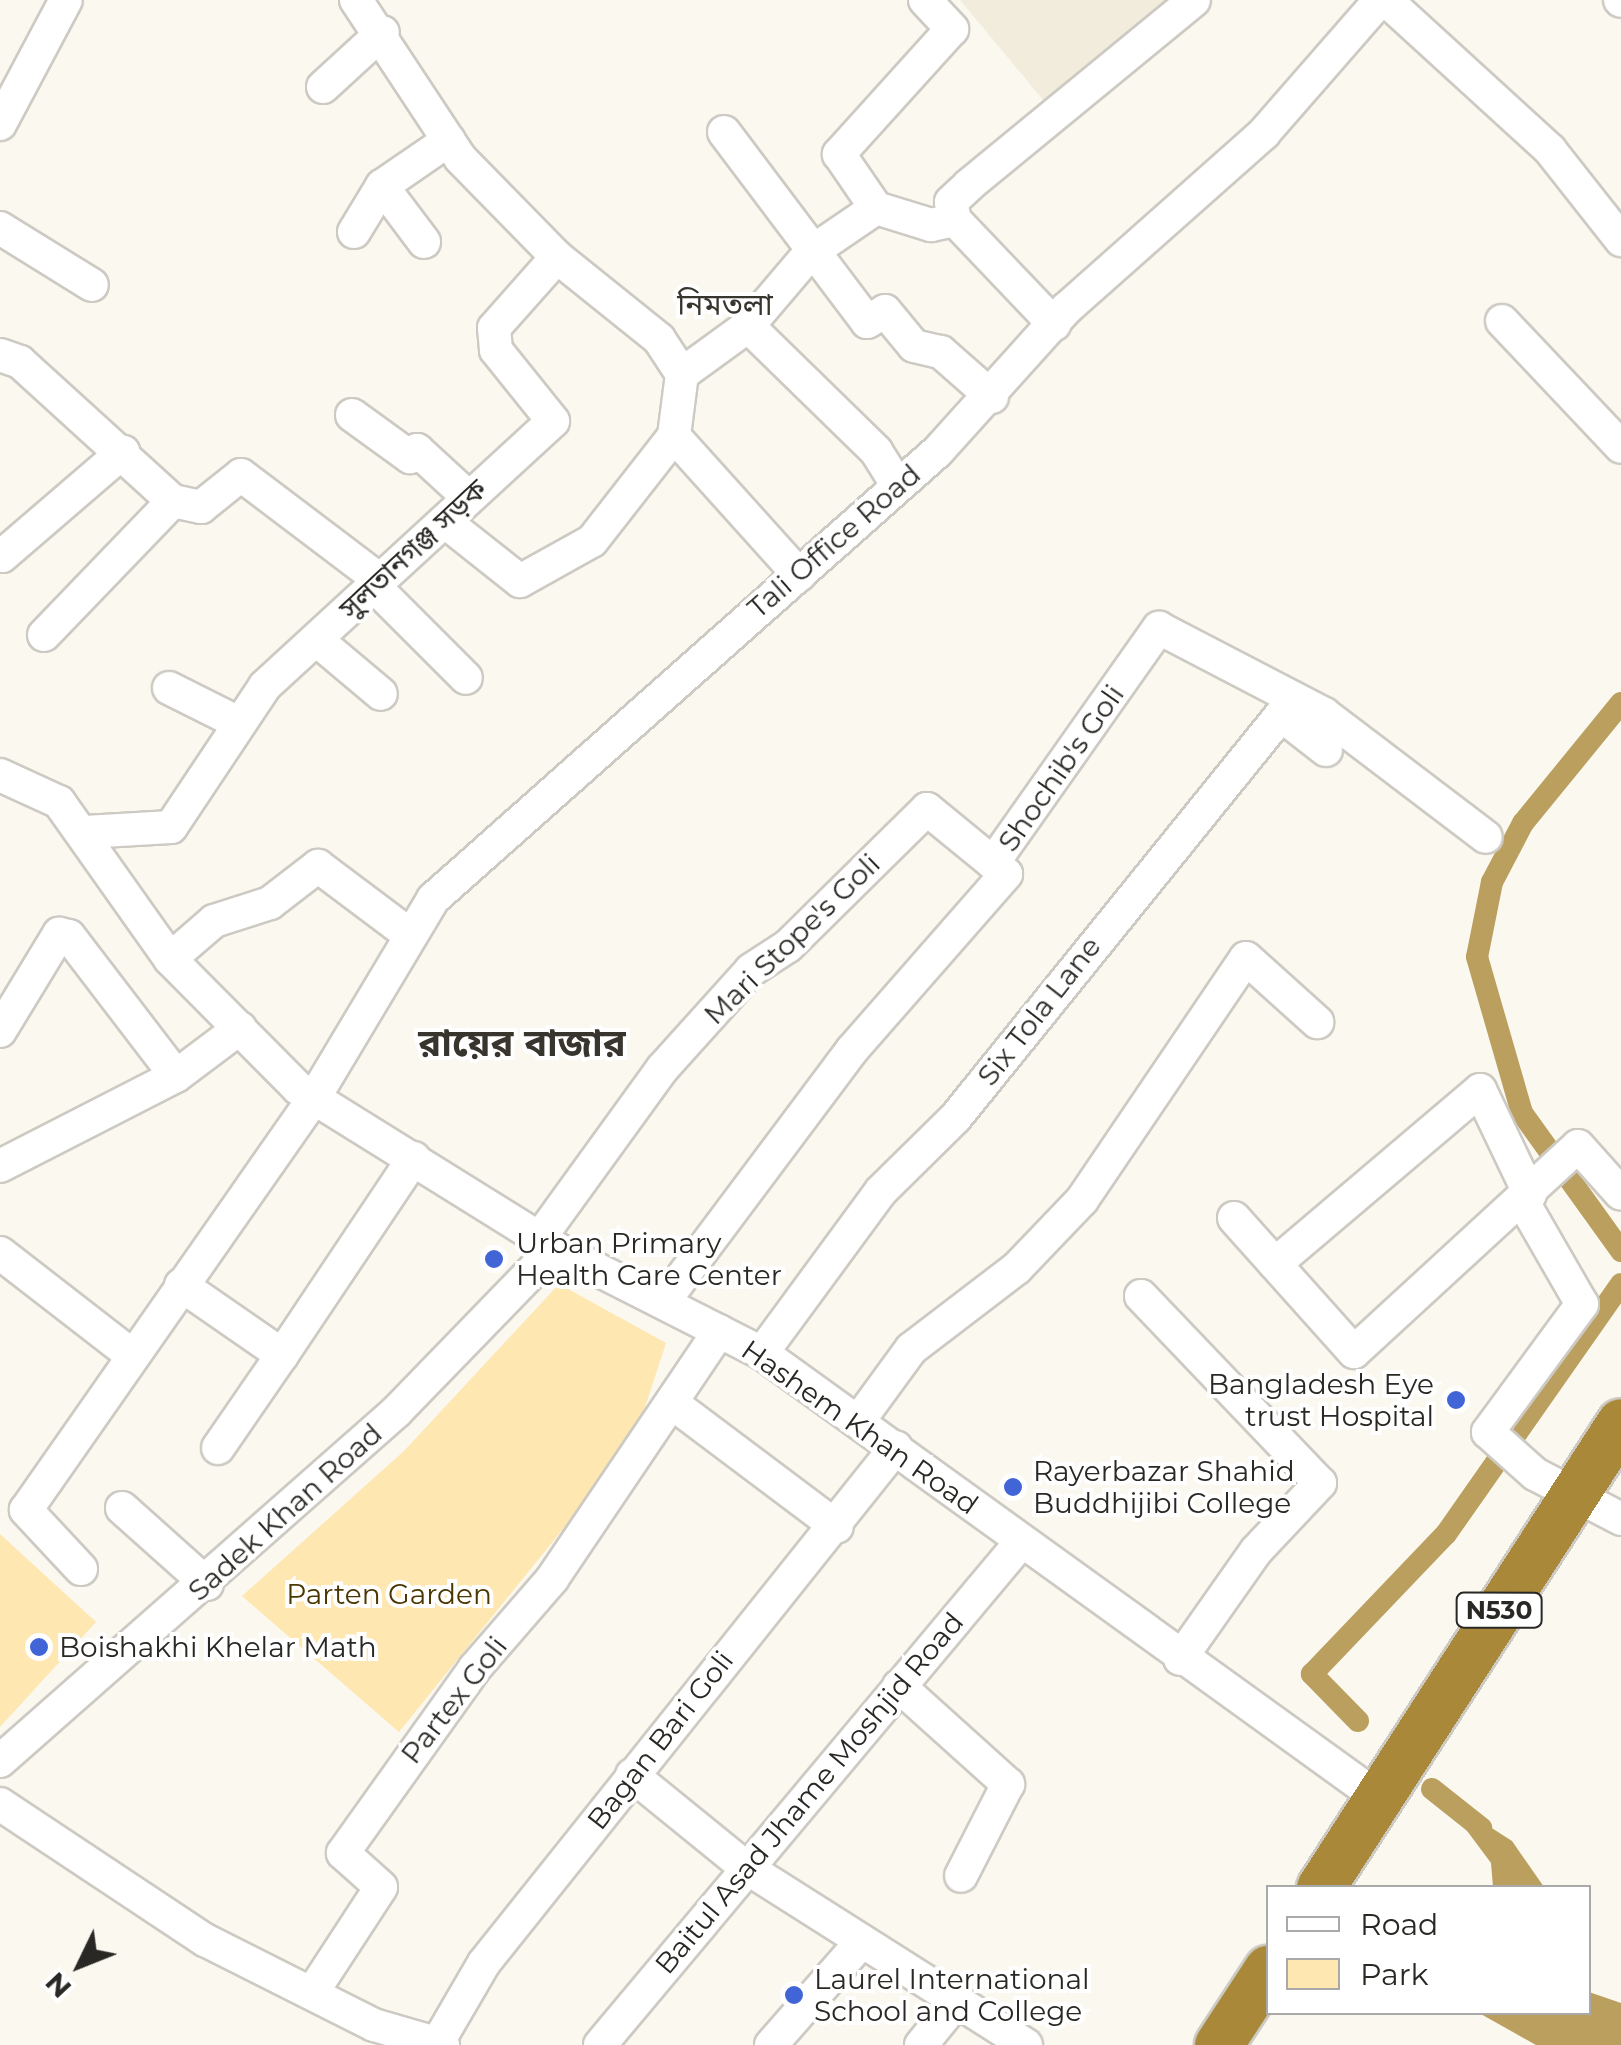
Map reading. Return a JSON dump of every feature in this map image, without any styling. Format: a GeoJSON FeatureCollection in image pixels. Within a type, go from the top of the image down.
{"type":"FeatureCollection","features":[{"type":"Feature","properties":{"kind":"highway","name":"N530"},"geometry":{"type":"LineString","coordinates":[[1323,1885],[1379,1798],[1555,1483],[1621,1423]]}},
{"type":"Feature","properties":{"kind":"highway"},"geometry":{"type":"LineString","coordinates":[[1233,2040],[1266,1974]]}},
{"type":"Feature","properties":{"kind":"street"},"geometry":{"type":"LineString","coordinates":[[0,124],[66,0]]}},
{"type":"Feature","properties":{"kind":"street"},"geometry":{"type":"LineString","coordinates":[[356,0],[383,32],[450,140],[556,257],[627,309],[682,374]]}},
{"type":"Feature","properties":{"kind":"street"},"geometry":{"type":"LineString","coordinates":[[925,0],[952,29],[839,154],[876,208],[931,225],[955,220]]}},
{"type":"Feature","properties":{"kind":"street"},"geometry":{"type":"LineString","coordinates":[[1054,324],[955,220],[951,202],[1194,0]]}},
{"type":"Feature","properties":{"kind":"street"},"geometry":{"type":"LineString","coordinates":[[1383,0],[1550,150],[1621,240]]}},
{"type":"Feature","properties":{"kind":"street","name":"Tali Office Road"},"geometry":{"type":"LineString","coordinates":[[80,1568],[26,1510],[314,1098],[406,932],[595,750],[799,575],[992,397],[1054,324],[1264,134],[1383,0]]}},
{"type":"Feature","properties":{"kind":"street"},"geometry":{"type":"LineString","coordinates":[[323,87],[383,32]]}},
{"type":"Feature","properties":{"kind":"street"},"geometry":{"type":"LineString","coordinates":[[724,132],[810,253],[866,322],[884,311],[914,346],[941,352],[992,397]]}},
{"type":"Feature","properties":{"kind":"street"},"geometry":{"type":"LineString","coordinates":[[354,232],[382,186],[450,140]]}},
{"type":"Feature","properties":{"kind":"street"},"geometry":{"type":"LineString","coordinates":[[382,186],[424,242]]}},
{"type":"Feature","properties":{"kind":"street"},"geometry":{"type":"LineString","coordinates":[[448,524],[520,581],[592,541],[674,436],[682,374],[748,326],[810,253],[876,208]]}},
{"type":"Feature","properties":{"kind":"street"},"geometry":{"type":"LineString","coordinates":[[0,228],[92,285]]}},
{"type":"Feature","properties":{"kind":"street","name":"সুলতানগঞ্জ সড়ক"},"geometry":{"type":"LineString","coordinates":[[85,832],[171,827],[210,778],[237,722],[374,580],[448,524],[466,495],[554,421],[496,350],[494,328],[556,257]]}},
{"type":"Feature","properties":{"kind":"street"},"geometry":{"type":"LineString","coordinates":[[1502,320],[1621,448]]}},
{"type":"Feature","properties":{"kind":"street"},"geometry":{"type":"LineString","coordinates":[[748,326],[876,451],[898,486]]}},
{"type":"Feature","properties":{"kind":"street"},"geometry":{"type":"LineString","coordinates":[[0,354],[20,362],[98,440],[123,452],[173,501],[201,507],[241,474],[374,580],[466,678]]}},
{"type":"Feature","properties":{"kind":"street"},"geometry":{"type":"LineString","coordinates":[[352,415],[410,457],[418,450],[466,495]]}},
{"type":"Feature","properties":{"kind":"street"},"geometry":{"type":"LineString","coordinates":[[674,436],[799,575]]}},
{"type":"Feature","properties":{"kind":"street"},"geometry":{"type":"LineString","coordinates":[[2,556],[123,452]]}},
{"type":"Feature","properties":{"kind":"street"},"geometry":{"type":"LineString","coordinates":[[44,635],[173,501]]}},
{"type":"Feature","properties":{"kind":"street","name":"Shochib's Goli"},"geometry":{"type":"LineString","coordinates":[[665,1300],[852,1050],[1006,874],[993,864],[1159,628],[1324,714],[1486,836]]}},
{"type":"Feature","properties":{"kind":"street"},"geometry":{"type":"LineString","coordinates":[[318,641],[381,694]]}},
{"type":"Feature","properties":{"kind":"street"},"geometry":{"type":"LineString","coordinates":[[169,688],[237,722]]}},
{"type":"Feature","properties":{"kind":"street","name":"Six Tola Lane"},"geometry":{"type":"LineString","coordinates":[[762,1353],[881,1191],[956,1117],[1280,715],[1326,750]]}},
{"type":"Feature","properties":{"kind":"street","name":"Hashem Khan Road"},"geometry":{"type":"LineString","coordinates":[[0,775],[60,802],[85,832],[170,959],[314,1098],[547,1244],[665,1300],[762,1353],[860,1420],[1180,1659],[1379,1798]]}},
{"type":"Feature","properties":{"kind":"street","name":"Mari Stope's Goli"},"geometry":{"type":"LineString","coordinates":[[547,1244],[662,1070],[751,970],[788,946],[926,809],[993,864]]}},
{"type":"Feature","properties":{"kind":"street"},"geometry":{"type":"LineString","coordinates":[[170,959],[214,921],[270,903],[318,866],[352,900],[406,932]]}},
{"type":"Feature","properties":{"kind":"street"},"geometry":{"type":"LineString","coordinates":[[0,1031],[59,934],[68,936],[176,1076]]}},
{"type":"Feature","properties":{"kind":"street"},"geometry":{"type":"LineString","coordinates":[[860,1420],[911,1349],[1017,1268],[1082,1200],[1246,958],[1317,1022]]}},
{"type":"Feature","properties":{"kind":"street"},"geometry":{"type":"LineString","coordinates":[[0,1166],[176,1076],[240,1028]]}},
{"type":"Feature","properties":{"kind":"street"},"geometry":{"type":"LineString","coordinates":[[1275,1264],[1480,1090],[1541,1181],[1582,1304],[1488,1432],[1555,1483],[1621,1519]]}},
{"type":"Feature","properties":{"kind":"street"},"geometry":{"type":"LineString","coordinates":[[1234,1218],[1354,1352],[1578,1146],[1621,1194]]}},
{"type":"Feature","properties":{"kind":"street"},"geometry":{"type":"LineString","coordinates":[[218,1448],[414,1158]]}},
{"type":"Feature","properties":{"kind":"street","name":"Sadek Khan Road"},"geometry":{"type":"LineString","coordinates":[[0,1760],[206,1584],[397,1411],[547,1244]]}},
{"type":"Feature","properties":{"kind":"street"},"geometry":{"type":"LineString","coordinates":[[0,1253],[134,1356]]}},
{"type":"Feature","properties":{"kind":"street"},"geometry":{"type":"LineString","coordinates":[[181,1286],[282,1355]]}},
{"type":"Feature","properties":{"kind":"street"},"geometry":{"type":"LineString","coordinates":[[1141,1296],[1320,1483],[1256,1551],[1180,1659]]}},
{"type":"Feature","properties":{"kind":"street","name":"Partex Goli"},"geometry":{"type":"LineString","coordinates":[[312,1994],[381,1887],[343,1853],[672,1404],[719,1331]]}},
{"type":"Feature","properties":{"kind":"street"},"geometry":{"type":"LineString","coordinates":[[672,1404],[837,1528]]}},
{"type":"Feature","properties":{"kind":"street","name":"Bagan Bari Goli"},"geometry":{"type":"LineString","coordinates":[[440,2044],[484,1963],[632,1775],[837,1528],[896,1447]]}},
{"type":"Feature","properties":{"kind":"street"},"geometry":{"type":"LineString","coordinates":[[122,1508],[206,1584]]}},
{"type":"Feature","properties":{"kind":"street","name":"Baitul Asad Jhame Moshjid Road"},"geometry":{"type":"LineString","coordinates":[[600,2045],[744,1866],[1022,1542]]}},
{"type":"Feature","properties":{"kind":"street"},"geometry":{"type":"LineString","coordinates":[[899,1686],[1008,1784],[960,1876]]}},
{"type":"Feature","properties":{"kind":"street"},"geometry":{"type":"LineString","coordinates":[[632,1775],[744,1866],[1026,2045]]}},
{"type":"Feature","properties":{"kind":"street"},"geometry":{"type":"LineString","coordinates":[[0,1804],[153,1909],[312,1994],[370,2035],[440,2044]]}},
{"type":"Feature","properties":{"kind":"street"},"geometry":{"type":"LineString","coordinates":[[771,2045],[862,1941]]}},
{"type":"Feature","properties":{"kind":"street"},"geometry":{"type":"LineString","coordinates":[[921,2045],[956,2002]]}},
{"type":"Feature","properties":{"kind":"shaded area"},"geometry":{"type":"Polygon","coordinates":[[[960,0],[1192,0],[1054,113],[960,0]]]}},
{"type":"Feature","properties":{"kind":"shaded area"},"geometry":{"type":"Polygon","coordinates":[[[1462,1809],[1512,1841],[1543,1885],[1493,1885],[1491,1863],[1459,1820],[1462,1809]]]}},
{"type":"Feature","properties":{"kind":"shaded area"},"geometry":{"type":"Polygon","coordinates":[[[1591,1993],[1621,2003],[1621,2045],[1536,2045],[1483,2015],[1591,2015],[1591,1993]]]}},
{"type":"Feature","properties":{"kind":"green space","name":"Parten Garden"},"geometry":{"type":"Polygon","coordinates":[[[559,1284],[666,1343],[634,1441],[399,1732],[242,1596],[404,1451],[559,1284]]]}},
{"type":"Feature","properties":{"kind":"green space","name":"Boishakhi Khelar Math"},"geometry":{"type":"Polygon","coordinates":[[[0,1534],[96,1622],[0,1727],[0,1534]]]}},
{"type":"Feature","properties":{"kind":"waterway"},"geometry":{"type":"LineString","coordinates":[[1621,703],[1523,823],[1492,882],[1477,957],[1522,1113],[1621,1251]]}},
{"type":"Feature","properties":{"kind":"waterway"},"geometry":{"type":"LineString","coordinates":[[1358,1721],[1312,1674],[1446,1534],[1621,1284]]}},
{"type":"Feature","properties":{"kind":"waterway"},"geometry":{"type":"LineString","coordinates":[[1432,1789],[1481,1828]]}},
{"type":"Feature","properties":{"kind":"place","name":"Urban Primary Health Care Center"},"geometry":{"type":"Point","coordinates":[494,1259]}},
{"type":"Feature","properties":{"kind":"place","name":"Bangladesh Eye trust Hospital"},"geometry":{"type":"Point","coordinates":[1456,1400]}},
{"type":"Feature","properties":{"kind":"place","name":"Rayerbazar Shahid Buddhijibi College"},"geometry":{"type":"Point","coordinates":[1013,1487]}},
{"type":"Feature","properties":{"kind":"place","name":"Boishakhi Khelar Math"},"geometry":{"type":"Point","coordinates":[39,1647]}},
{"type":"Feature","properties":{"kind":"place","name":"Laurel International School and College"},"geometry":{"type":"Point","coordinates":[794,1995]}},
{"type":"Feature","properties":{"kind":"district","name":"নিমতলা"},"geometry":{"type":"Point","coordinates":[725,305]}},
{"type":"Feature","properties":{"kind":"district","name":"রায়ের বাজার"},"geometry":{"type":"Point","coordinates":[522,1043]}}]}
